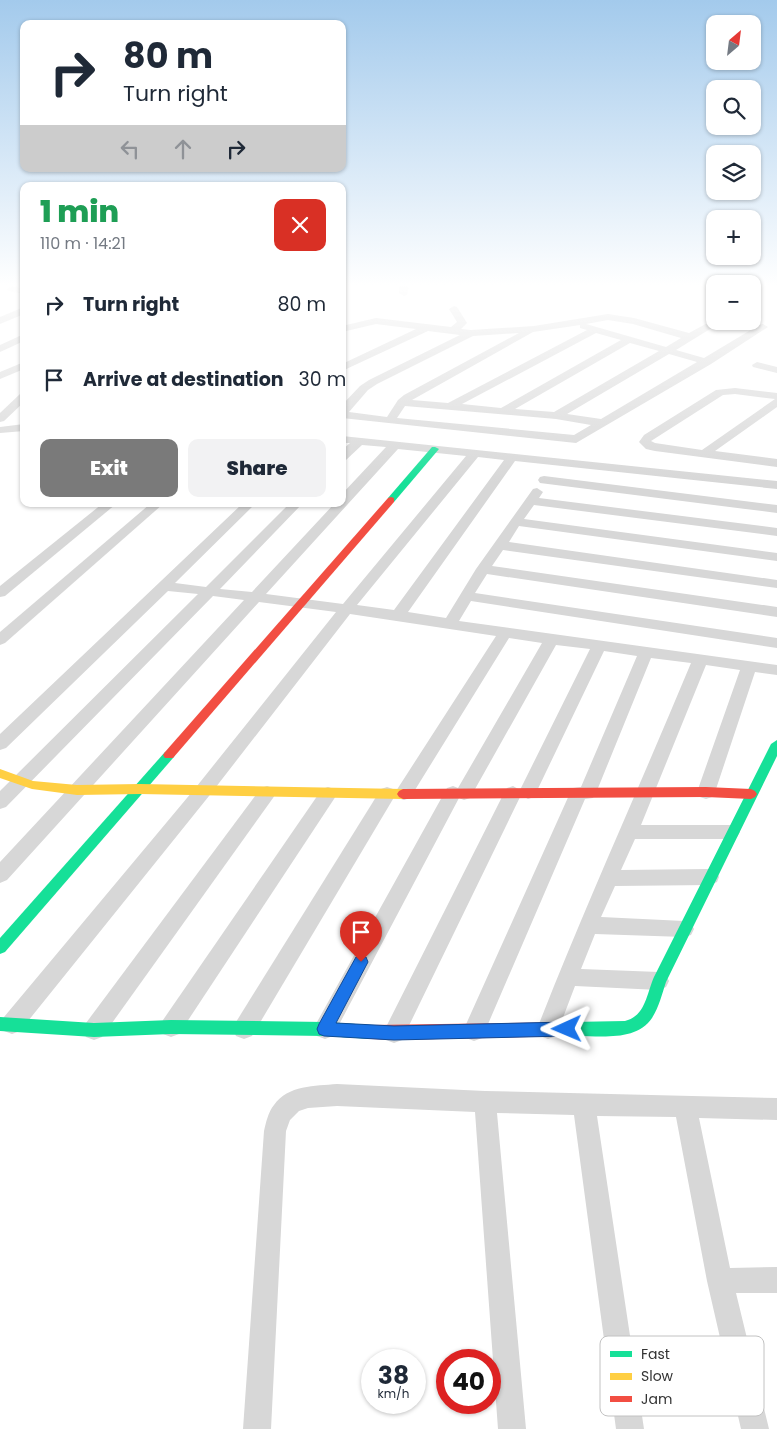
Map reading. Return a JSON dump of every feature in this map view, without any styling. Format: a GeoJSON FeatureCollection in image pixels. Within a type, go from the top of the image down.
{"type":"FeatureCollection","features":[{"type":"Feature","properties":{"kind":"street"},"geometry":{"type":"LineString","coordinates":[[346,366],[380,350]]}},
{"type":"Feature","properties":{"kind":"street"},"geometry":{"type":"LineString","coordinates":[[346,409],[364,388],[373,382],[438,350]]}},
{"type":"Feature","properties":{"kind":"street"},"geometry":{"type":"LineString","coordinates":[[390,421],[402,402],[495,350]]}},
{"type":"Feature","properties":{"kind":"street"},"geometry":{"type":"LineString","coordinates":[[452,405],[557,350]]}},
{"type":"Feature","properties":{"kind":"street"},"geometry":{"type":"LineString","coordinates":[[503,411],[611,350]]}},
{"type":"Feature","properties":{"kind":"street"},"geometry":{"type":"LineString","coordinates":[[556,416],[665,350],[707,362]]}},
{"type":"Feature","properties":{"kind":"street"},"geometry":{"type":"LineString","coordinates":[[346,415],[569,440],[581,438],[602,423],[727,350]]}},
{"type":"Feature","properties":{"kind":"street"},"geometry":{"type":"LineString","coordinates":[[757,365],[777,370]]}},
{"type":"Feature","properties":{"kind":"street"},"geometry":{"type":"LineString","coordinates":[[0,376],[20,367]]}},
{"type":"Feature","properties":{"kind":"street"},"geometry":{"type":"LineString","coordinates":[[777,396],[735,390],[720,392],[648,437],[645,442],[655,447],[771,462],[777,453]]}},
{"type":"Feature","properties":{"kind":"street"},"geometry":{"type":"LineString","coordinates":[[0,419],[20,400]]}},
{"type":"Feature","properties":{"kind":"street"},"geometry":{"type":"LineString","coordinates":[[402,402],[452,405],[602,423]]}},
{"type":"Feature","properties":{"kind":"street"},"geometry":{"type":"LineString","coordinates":[[705,453],[777,402]]}},
{"type":"Feature","properties":{"kind":"street"},"geometry":{"type":"LineString","coordinates":[[0,430],[20,428]]}},
{"type":"Feature","properties":{"kind":"street"},"geometry":{"type":"LineString","coordinates":[[346,438],[777,486]]}},
{"type":"Feature","properties":{"kind":"street"},"geometry":{"type":"LineString","coordinates":[[346,453],[360,440]]}},
{"type":"Feature","properties":{"kind":"street"},"geometry":{"type":"LineString","coordinates":[[346,499],[396,444]]}},
{"type":"Feature","properties":{"kind":"street"},"geometry":{"type":"LineString","coordinates":[[0,948],[435,449]]}},
{"type":"Feature","properties":{"kind":"street"},"geometry":{"type":"LineString","coordinates":[[6,1024],[203,791],[346,608],[475,453]]}},
{"type":"Feature","properties":{"kind":"street"},"geometry":{"type":"LineString","coordinates":[[398,615],[512,457]]}},
{"type":"Feature","properties":{"kind":"street"},"geometry":{"type":"LineString","coordinates":[[450,623],[483,569],[531,501],[556,461]]}},
{"type":"Feature","properties":{"kind":"street"},"geometry":{"type":"LineString","coordinates":[[544,480],[777,509]]}},
{"type":"Feature","properties":{"kind":"street"},"geometry":{"type":"LineString","coordinates":[[531,501],[777,532]]}},
{"type":"Feature","properties":{"kind":"street"},"geometry":{"type":"LineString","coordinates":[[0,593],[106,507]]}},
{"type":"Feature","properties":{"kind":"street"},"geometry":{"type":"LineString","coordinates":[[0,640],[154,507]]}},
{"type":"Feature","properties":{"kind":"street"},"geometry":{"type":"LineString","coordinates":[[0,744],[246,507]]}},
{"type":"Feature","properties":{"kind":"street"},"geometry":{"type":"LineString","coordinates":[[0,802],[293,507]]}},
{"type":"Feature","properties":{"kind":"street"},"geometry":{"type":"LineString","coordinates":[[0,875],[338,507]]}},
{"type":"Feature","properties":{"kind":"street"},"geometry":{"type":"LineString","coordinates":[[516,522],[777,557]]}},
{"type":"Feature","properties":{"kind":"street"},"geometry":{"type":"LineString","coordinates":[[500,545],[777,584]]}},
{"type":"Feature","properties":{"kind":"street"},"geometry":{"type":"LineString","coordinates":[[483,569],[616,590],[777,612]]}},
{"type":"Feature","properties":{"kind":"street"},"geometry":{"type":"LineString","coordinates":[[165,586],[398,615],[505,633],[777,670]]}},
{"type":"Feature","properties":{"kind":"street"},"geometry":{"type":"LineString","coordinates":[[466,596],[777,643]]}},
{"type":"Feature","properties":{"kind":"street"},"geometry":{"type":"LineString","coordinates":[[244,1029],[396,794],[505,633]]}},
{"type":"Feature","properties":{"kind":"street"},"geometry":{"type":"LineString","coordinates":[[324,1029],[458,793],[552,639]]}},
{"type":"Feature","properties":{"kind":"street"},"geometry":{"type":"LineString","coordinates":[[394,1033],[520,792],[600,645]]}},
{"type":"Feature","properties":{"kind":"street"},"geometry":{"type":"LineString","coordinates":[[474,1031],[646,652]]}},
{"type":"Feature","properties":{"kind":"street"},"geometry":{"type":"LineString","coordinates":[[548,1029],[588,925],[646,793],[700,660]]}},
{"type":"Feature","properties":{"kind":"street"},"geometry":{"type":"LineString","coordinates":[[706,792],[749,666]]}},
{"type":"Feature","properties":{"kind":"street"},"geometry":{"type":"LineString","coordinates":[[6,1024],[94,1030],[171,1027],[324,1029],[394,1033],[624,1029],[640,1024],[645,1017],[659,981],[684,929],[777,744]]}},
{"type":"Feature","properties":{"kind":"street"},"geometry":{"type":"LineString","coordinates":[[0,772],[20,782],[32,785],[77,790],[140,789],[328,794],[520,792],[706,792],[751,794]]}},
{"type":"Feature","properties":{"kind":"street"},"geometry":{"type":"LineString","coordinates":[[94,1030],[267,793]]}},
{"type":"Feature","properties":{"kind":"street"},"geometry":{"type":"LineString","coordinates":[[171,1027],[328,794]]}},
{"type":"Feature","properties":{"kind":"street"},"geometry":{"type":"LineString","coordinates":[[629,832],[732,832]]}},
{"type":"Feature","properties":{"kind":"street"},"geometry":{"type":"LineString","coordinates":[[608,878],[710,877]]}},
{"type":"Feature","properties":{"kind":"street"},"geometry":{"type":"LineString","coordinates":[[588,925],[684,929]]}},
{"type":"Feature","properties":{"kind":"street"},"geometry":{"type":"LineString","coordinates":[[567,977],[659,981]]}},
{"type":"Feature","properties":{"kind":"street"},"geometry":{"type":"LineString","coordinates":[[257,1429],[275,1131],[282,1113],[292,1102],[308,1096],[337,1095],[485,1102],[777,1110]]}},
{"type":"Feature","properties":{"kind":"street"},"geometry":{"type":"LineString","coordinates":[[485,1102],[512,1429]]}},
{"type":"Feature","properties":{"kind":"street"},"geometry":{"type":"LineString","coordinates":[[584,1105],[617,1336]]}},
{"type":"Feature","properties":{"kind":"street"},"geometry":{"type":"LineString","coordinates":[[685,1106],[733,1336]]}},
{"type":"Feature","properties":{"kind":"street"},"geometry":{"type":"LineString","coordinates":[[720,1280],[777,1280]]}},
{"type":"Feature","properties":{"kind":"street"},"geometry":{"type":"LineString","coordinates":[[628,1416],[630,1429]]}},
{"type":"Feature","properties":{"kind":"street"},"geometry":{"type":"LineString","coordinates":[[752,1416],[755,1429]]}},
{"type":"Feature","properties":{"kind":"traffic: fast"},"geometry":{"type":"LineString","coordinates":[[391,500],[435,449]]}},
{"type":"Feature","properties":{"kind":"traffic: fast"},"geometry":{"type":"LineString","coordinates":[[571,1029],[625,1028],[638,1023],[646,1015],[659,981],[777,744]]}},
{"type":"Feature","properties":{"kind":"traffic: fast"},"geometry":{"type":"LineString","coordinates":[[0,948],[169,755]]}},
{"type":"Feature","properties":{"kind":"traffic: fast"},"geometry":{"type":"LineString","coordinates":[[0,1024],[94,1030],[171,1027],[325,1029],[371,1032]]}},
{"type":"Feature","properties":{"kind":"traffic: slow"},"geometry":{"type":"LineString","coordinates":[[0,773],[32,785],[77,790],[140,789],[403,794]]}},
{"type":"Feature","properties":{"kind":"traffic: jam"},"geometry":{"type":"LineString","coordinates":[[169,755],[391,500]]}},
{"type":"Feature","properties":{"kind":"traffic: jam"},"geometry":{"type":"LineString","coordinates":[[403,794],[706,792],[751,794]]}},
{"type":"Feature","properties":{"kind":"traffic: jam"},"geometry":{"type":"LineString","coordinates":[[371,1032],[571,1029]]}},
{"type":"Feature","properties":{"kind":"route"},"geometry":{"type":"LineString","coordinates":[[361,962],[324,1029],[394,1033],[567,1029]]}}]}
